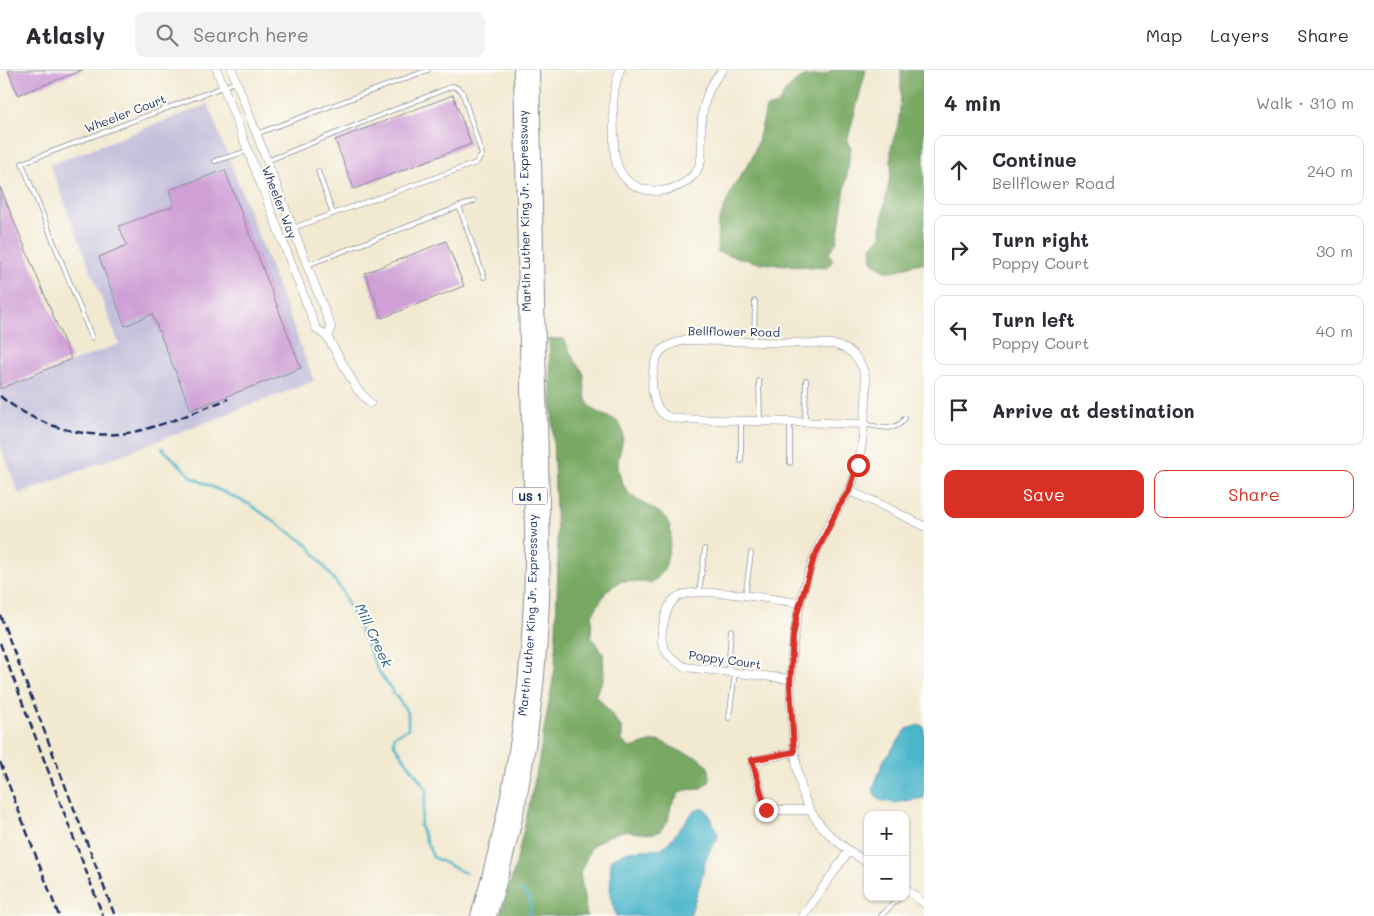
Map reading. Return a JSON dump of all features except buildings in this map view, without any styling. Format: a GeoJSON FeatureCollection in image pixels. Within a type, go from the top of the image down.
{"type":"FeatureCollection","features":[{"type":"Feature","properties":{"kind":"highway","name":"Martin Luther King Jr. Expressway"},"geometry":{"type":"LineString","coordinates":[[478,916],[497,845],[512,775],[524,701],[530,624],[532,539],[521,70]]}},
{"type":"Feature","properties":{"kind":"highway","name":"Martin Luther King Jr. Expressway"},"geometry":{"type":"LineString","coordinates":[[489,916],[508,848],[524,772],[532,726],[540,632],[542,539],[532,70]]}},
{"type":"Feature","properties":{"kind":"street","name":"Wheeler Way"},"geometry":{"type":"LineString","coordinates":[[217,70],[316,328],[328,338],[357,389],[370,403]]}},
{"type":"Feature","properties":{"kind":"street","name":"Wheeler Way"},"geometry":{"type":"LineString","coordinates":[[232,70],[331,327],[328,338]]}},
{"type":"Feature","properties":{"kind":"street"},"geometry":{"type":"LineString","coordinates":[[620,70],[613,93],[615,160],[627,181],[641,188],[659,191],[671,189],[685,183],[696,171],[701,158],[701,120],[704,104],[713,83],[723,70]]}},
{"type":"Feature","properties":{"kind":"street","name":"Bellflower Road"},"geometry":{"type":"LineString","coordinates":[[864,424],[680,419],[666,416],[658,408],[654,399],[652,381],[656,358],[669,345],[684,340],[832,344],[853,353],[862,366],[866,378],[864,424],[861,454],[849,491],[839,506],[814,558],[800,603],[793,637],[790,679],[794,752],[800,785],[810,810],[835,842],[864,861]]}},
{"type":"Feature","properties":{"kind":"street"},"geometry":{"type":"LineString","coordinates":[[849,491],[924,526]]}},
{"type":"Feature","properties":{"kind":"street","name":"Poppy Court"},"geometry":{"type":"LineString","coordinates":[[790,679],[685,667],[673,660],[665,652],[661,638],[665,614],[670,604],[679,596],[714,593],[800,603]]}},
{"type":"Feature","properties":{"kind":"street"},"geometry":{"type":"LineString","coordinates":[[794,752],[752,760],[766,810],[810,810]]}},
{"type":"Feature","properties":{"kind":"street"},"geometry":{"type":"LineString","coordinates":[[803,916],[848,852]]}},
{"type":"Feature","properties":{"kind":"street"},"geometry":{"type":"LineString","coordinates":[[909,893],[924,903]]}},
{"type":"Feature","properties":{"kind":"lane"},"geometry":{"type":"LineString","coordinates":[[256,134],[428,70]]}},
{"type":"Feature","properties":{"kind":"lane","name":"Wheeler Court"},"geometry":{"type":"LineString","coordinates":[[92,338],[22,163],[236,82]]}},
{"type":"Feature","properties":{"kind":"lane"},"geometry":{"type":"LineString","coordinates":[[267,161],[453,86],[462,91],[482,155],[476,163],[293,228]]}},
{"type":"Feature","properties":{"kind":"lane"},"geometry":{"type":"LineString","coordinates":[[215,161],[248,151]]}},
{"type":"Feature","properties":{"kind":"lane"},"geometry":{"type":"LineString","coordinates":[[318,171],[333,214]]}},
{"type":"Feature","properties":{"kind":"lane"},"geometry":{"type":"LineString","coordinates":[[307,266],[474,201]]}},
{"type":"Feature","properties":{"kind":"lane"},"geometry":{"type":"LineString","coordinates":[[459,206],[484,277]]}},
{"type":"Feature","properties":{"kind":"lane"},"geometry":{"type":"LineString","coordinates":[[754,342],[755,301]]}},
{"type":"Feature","properties":{"kind":"lane"},"geometry":{"type":"LineString","coordinates":[[805,423],[806,380]]}},
{"type":"Feature","properties":{"kind":"lane"},"geometry":{"type":"LineString","coordinates":[[759,382],[760,421]]}},
{"type":"Feature","properties":{"kind":"lane"},"geometry":{"type":"LineString","coordinates":[[864,424],[893,428],[901,424],[905,418]]}},
{"type":"Feature","properties":{"kind":"lane"},"geometry":{"type":"LineString","coordinates":[[741,421],[741,461]]}},
{"type":"Feature","properties":{"kind":"lane"},"geometry":{"type":"LineString","coordinates":[[790,422],[790,463]]}},
{"type":"Feature","properties":{"kind":"lane"},"geometry":{"type":"LineString","coordinates":[[699,593],[705,549]]}},
{"type":"Feature","properties":{"kind":"lane"},"geometry":{"type":"LineString","coordinates":[[745,597],[751,553]]}},
{"type":"Feature","properties":{"kind":"lane"},"geometry":{"type":"LineString","coordinates":[[729,718],[731,630]]}},
{"type":"Feature","properties":{"kind":"lane"},"geometry":{"type":"LineString","coordinates":[[881,916],[896,901]]}},
{"type":"Feature","properties":{"kind":"shaded area"},"geometry":{"type":"Polygon","coordinates":[[[208,104],[314,381],[19,494],[0,444],[0,390],[119,344],[50,165],[208,104]]]}},
{"type":"Feature","properties":{"kind":"green space"},"geometry":{"type":"Polygon","coordinates":[[[831,70],[866,70],[847,142],[851,148],[837,241],[829,253],[833,260],[827,268],[759,263],[717,252],[718,223],[732,189],[752,158],[766,108],[778,105],[788,88],[800,79],[823,75],[831,70]]]}},
{"type":"Feature","properties":{"kind":"green space"},"geometry":{"type":"Polygon","coordinates":[[[901,70],[924,70],[924,264],[914,264],[895,271],[885,271],[872,261],[871,246],[881,236],[883,211],[891,171],[891,148],[899,118],[901,70]]]}},
{"type":"Feature","properties":{"kind":"green space"},"geometry":{"type":"Polygon","coordinates":[[[549,339],[564,339],[573,359],[583,373],[587,401],[595,411],[613,419],[620,425],[623,438],[618,463],[622,482],[628,492],[637,500],[663,515],[669,523],[671,534],[666,565],[657,579],[652,583],[621,581],[607,590],[592,615],[591,637],[603,653],[604,678],[595,696],[622,728],[622,741],[630,748],[651,742],[663,742],[704,762],[709,772],[710,781],[700,789],[685,790],[679,793],[671,806],[668,821],[659,832],[649,834],[623,831],[606,837],[592,846],[580,873],[587,916],[500,916],[516,864],[537,770],[555,668],[558,562],[549,339]]]}},
{"type":"Feature","properties":{"kind":"water"},"geometry":{"type":"Polygon","coordinates":[[[919,725],[924,727],[924,798],[894,803],[879,800],[875,796],[873,788],[884,760],[907,729],[919,725]]]}},
{"type":"Feature","properties":{"kind":"water"},"geometry":{"type":"Polygon","coordinates":[[[705,809],[718,834],[717,841],[712,846],[705,861],[690,916],[616,916],[610,896],[611,859],[628,851],[660,849],[669,842],[693,812],[705,809]]]}},
{"type":"Feature","properties":{"kind":"waterway","name":"Mill Creek"},"geometry":{"type":"LineString","coordinates":[[162,448],[193,478],[249,504],[308,545],[341,589],[379,672],[408,713],[408,729],[394,736],[394,744],[427,790],[420,826],[433,857],[465,873]]}},
{"type":"Feature","properties":{"kind":"waterway","name":"Mill Creek"},"geometry":{"type":"LineString","coordinates":[[523,890],[531,902],[529,916]]}},
{"type":"Feature","properties":{"kind":"railway"},"geometry":{"type":"LineString","coordinates":[[0,396],[14,407],[46,423],[63,429],[98,434],[133,432],[157,426],[228,399]]}},
{"type":"Feature","properties":{"kind":"railway"},"geometry":{"type":"LineString","coordinates":[[0,615],[115,916]]}},
{"type":"Feature","properties":{"kind":"railway"},"geometry":{"type":"LineString","coordinates":[[0,643],[103,916]]}},
{"type":"Feature","properties":{"kind":"railway"},"geometry":{"type":"LineString","coordinates":[[0,762],[59,916]]}},
{"type":"Feature","properties":{"kind":"route"},"geometry":{"type":"LineString","coordinates":[[766,810],[752,760],[794,752],[790,668],[797,614],[814,558],[839,506],[849,491],[858,465]]}}]}
